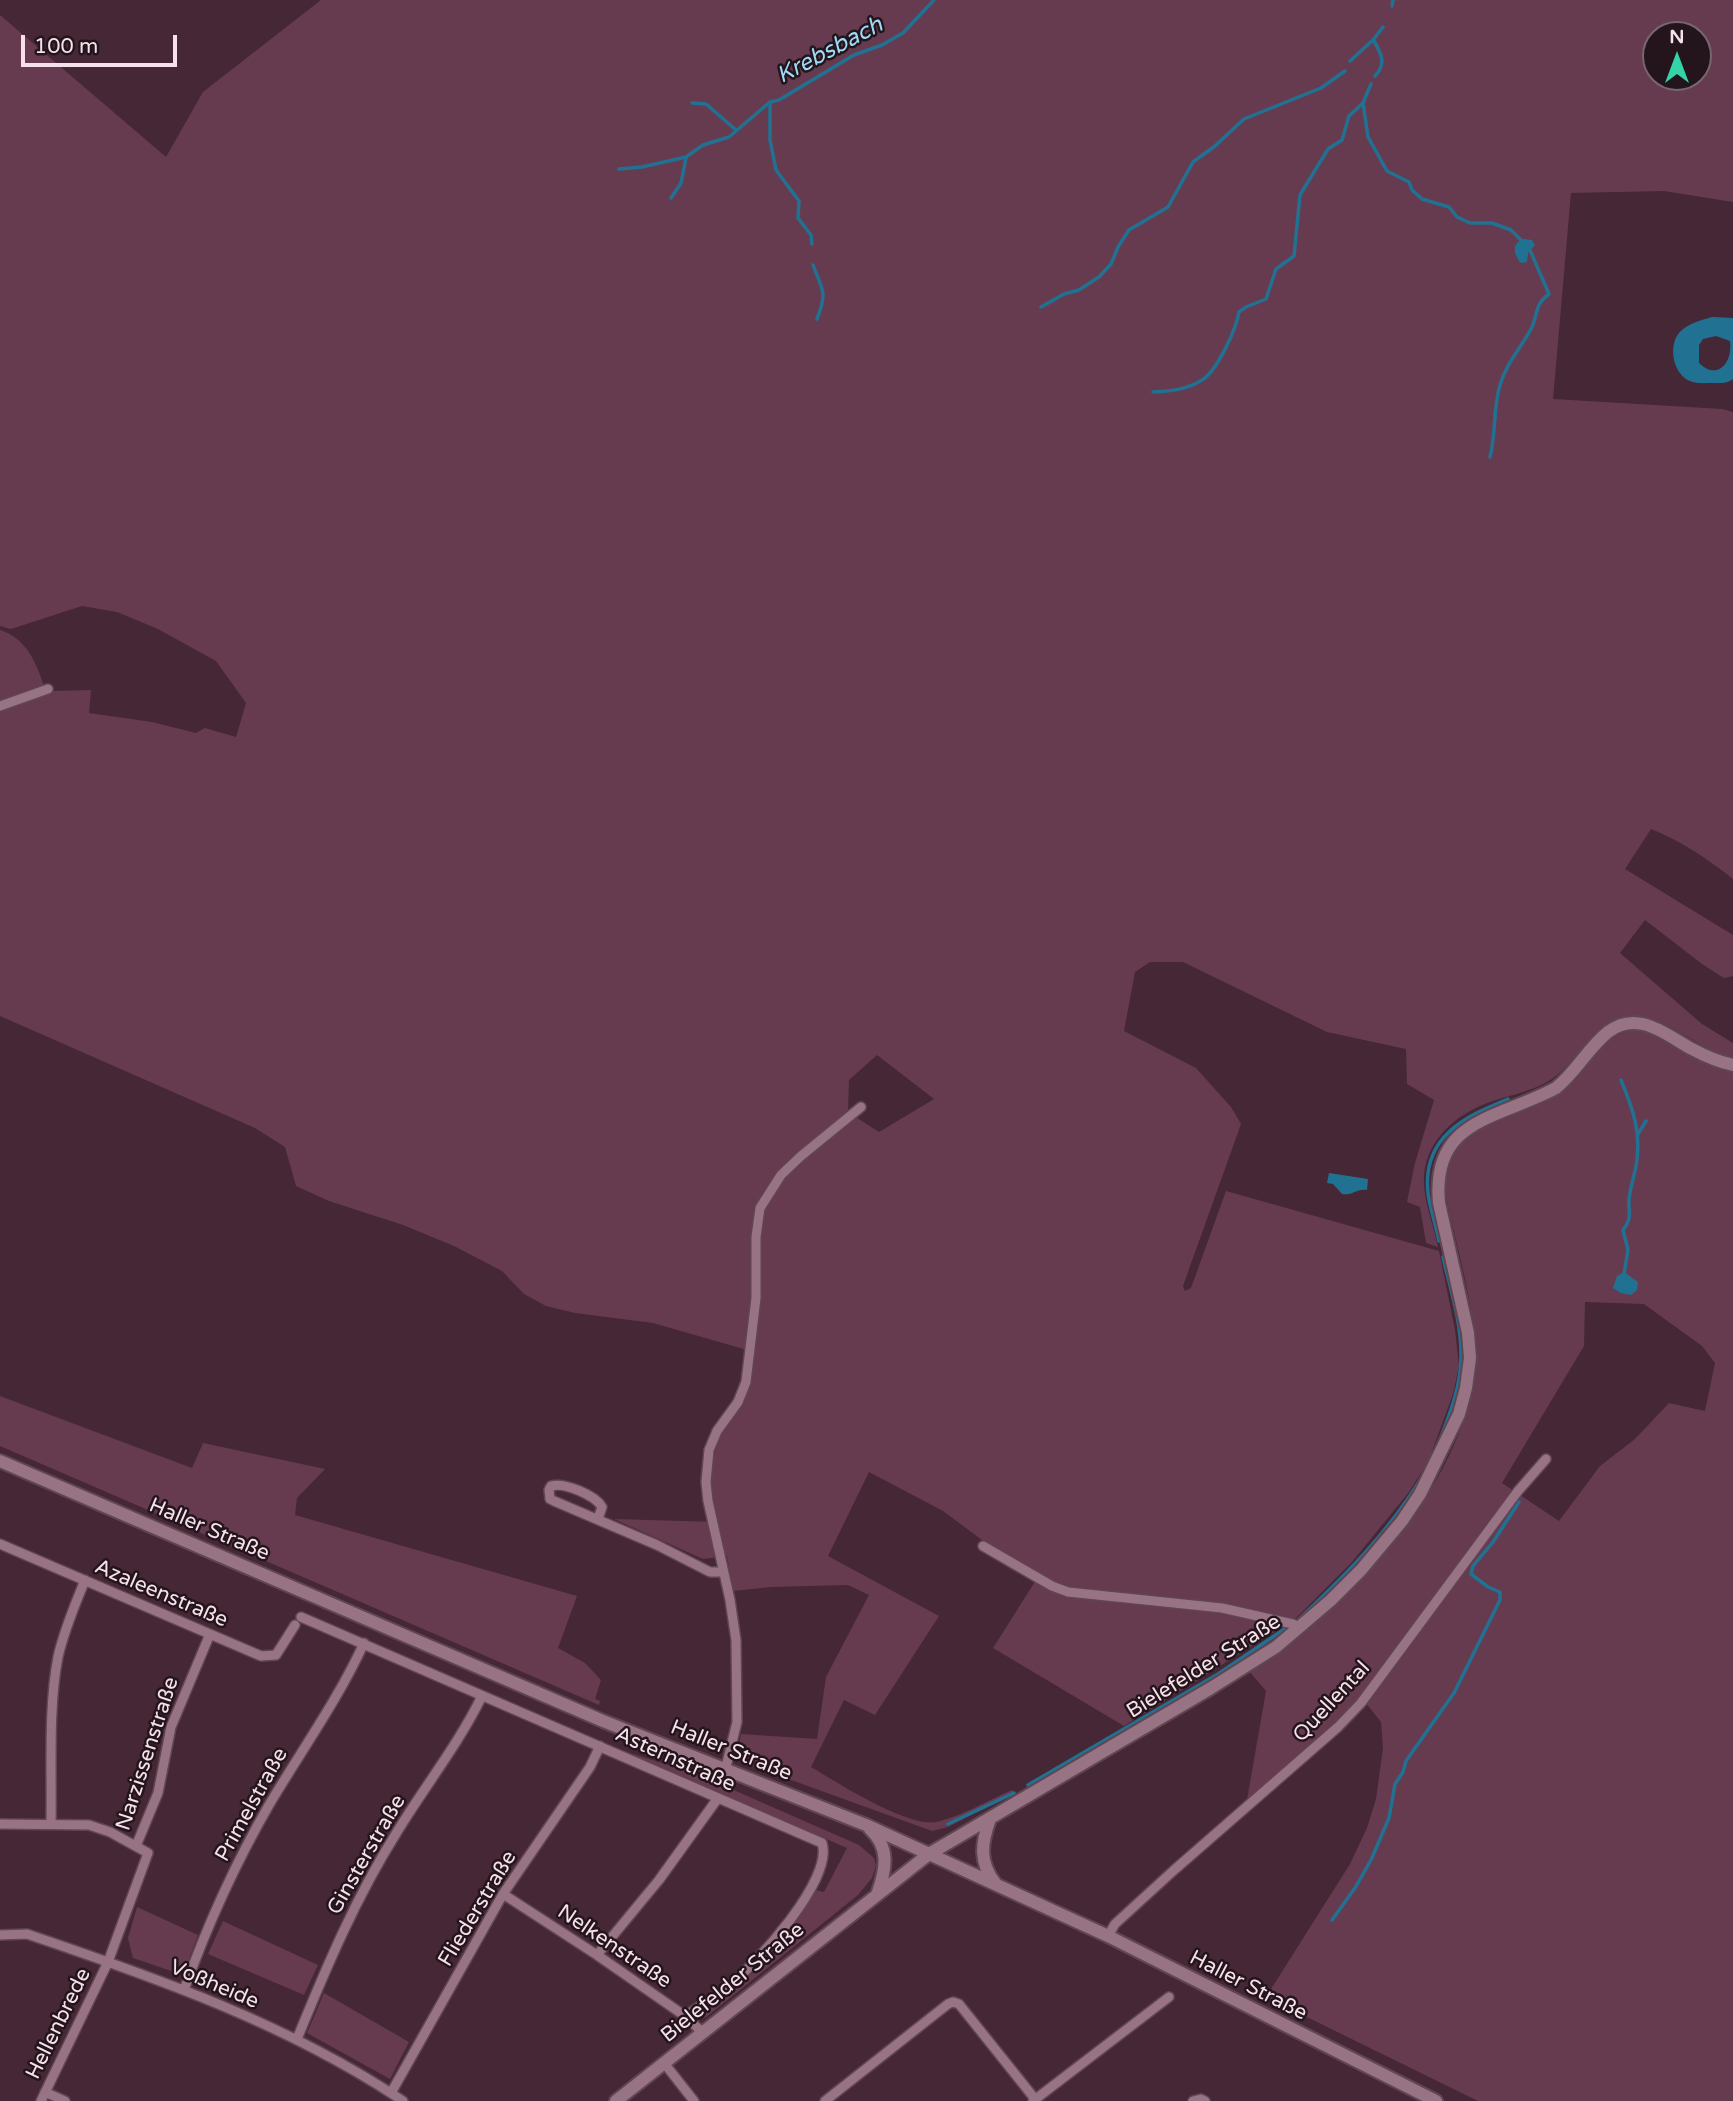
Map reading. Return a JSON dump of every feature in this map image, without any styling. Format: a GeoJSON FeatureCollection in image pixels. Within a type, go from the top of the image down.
{"type":"FeatureCollection","features":[{"type":"Feature","properties":{"kind":"main road","name":"Bielefelder Straße"},"geometry":{"type":"LineString","coordinates":[[616,2101],[929,1854],[1276,1647],[1361,1570],[1402,1521],[1436,1466],[1459,1414],[1466,1388],[1469,1358],[1464,1311],[1437,1184],[1445,1151],[1457,1137],[1471,1126],[1556,1088],[1568,1078],[1598,1041],[1611,1029],[1625,1024],[1652,1025],[1691,1048],[1733,1065]]}},
{"type":"Feature","properties":{"kind":"main road","name":"Haller Straße"},"geometry":{"type":"LineString","coordinates":[[0,1461],[591,1716],[866,1825],[1108,1936],[1436,2101]]}},
{"type":"Feature","properties":{"kind":"main road"},"geometry":{"type":"LineString","coordinates":[[990,1819],[983,1838],[982,1853],[986,1872],[995,1883]]}},
{"type":"Feature","properties":{"kind":"main road"},"geometry":{"type":"LineString","coordinates":[[866,1825],[875,1833],[885,1854],[884,1875],[878,1893]]}},
{"type":"Feature","properties":{"kind":"street"},"geometry":{"type":"LineString","coordinates":[[0,706],[48,689]]}},
{"type":"Feature","properties":{"kind":"street"},"geometry":{"type":"LineString","coordinates":[[725,1771],[737,1722],[734,1620],[708,1501],[706,1465],[709,1450],[717,1431],[738,1402],[746,1382],[756,1298],[756,1237],[760,1208],[781,1175],[794,1162],[861,1107]]}},
{"type":"Feature","properties":{"kind":"street","name":"Quellental"},"geometry":{"type":"LineString","coordinates":[[1108,1936],[1115,1924],[1338,1727],[1361,1703],[1518,1491],[1546,1459]]}},
{"type":"Feature","properties":{"kind":"street"},"geometry":{"type":"LineString","coordinates":[[598,1519],[602,1507],[596,1500],[560,1485],[551,1486],[550,1499],[554,1502],[598,1519],[710,1572],[723,1573]]}},
{"type":"Feature","properties":{"kind":"street","name":"Azaleenstraße"},"geometry":{"type":"LineString","coordinates":[[0,1544],[261,1656],[276,1655],[298,1621]]}},
{"type":"Feature","properties":{"kind":"street"},"geometry":{"type":"LineString","coordinates":[[983,1546],[1052,1586],[1068,1592],[1222,1608],[1293,1623],[1300,1628]]}},
{"type":"Feature","properties":{"kind":"street"},"geometry":{"type":"LineString","coordinates":[[51,1824],[54,1693],[58,1658],[65,1630],[85,1580]]}},
{"type":"Feature","properties":{"kind":"street","name":"Asternstraße"},"geometry":{"type":"LineString","coordinates":[[298,1621],[364,1643],[822,1843],[825,1855],[811,1887],[768,1950],[729,1986],[685,2016]]}},
{"type":"Feature","properties":{"kind":"street","name":"Narzissenstraße"},"geometry":{"type":"LineString","coordinates":[[136,1846],[158,1793],[171,1727],[210,1634]]}},
{"type":"Feature","properties":{"kind":"street","name":"Primelstraße"},"geometry":{"type":"LineString","coordinates":[[184,1990],[218,1904],[253,1835],[349,1676],[364,1643]]}},
{"type":"Feature","properties":{"kind":"street","name":"Ginsterstraße"},"geometry":{"type":"LineString","coordinates":[[297,2039],[351,1913],[397,1832],[466,1730],[482,1696]]}},
{"type":"Feature","properties":{"kind":"street","name":"Fliederstraße"},"geometry":{"type":"LineString","coordinates":[[391,2093],[503,1894],[590,1767],[600,1746]]}},
{"type":"Feature","properties":{"kind":"street"},"geometry":{"type":"LineString","coordinates":[[597,1955],[659,1880],[718,1798]]}},
{"type":"Feature","properties":{"kind":"street"},"geometry":{"type":"LineString","coordinates":[[0,1824],[89,1825],[110,1832],[136,1846]]}},
{"type":"Feature","properties":{"kind":"street","name":"Hellenbrede"},"geometry":{"type":"LineString","coordinates":[[41,2101],[108,1962],[148,1853],[136,1846]]}},
{"type":"Feature","properties":{"kind":"street","name":"Nelkenstraße"},"geometry":{"type":"LineString","coordinates":[[503,1894],[685,2016],[702,2032]]}},
{"type":"Feature","properties":{"kind":"street","name":"Voßheide"},"geometry":{"type":"LineString","coordinates":[[0,1935],[27,1934],[184,1990],[297,2039],[403,2101]]}},
{"type":"Feature","properties":{"kind":"street"},"geometry":{"type":"LineString","coordinates":[[825,2101],[947,2004],[953,2003],[959,2004],[1034,2100],[1169,1997]]}},
{"type":"Feature","properties":{"kind":"street"},"geometry":{"type":"LineString","coordinates":[[664,2063],[694,2101]]}},
{"type":"Feature","properties":{"kind":"street"},"geometry":{"type":"LineString","coordinates":[[45,2092],[65,2101]]}},
{"type":"Feature","properties":{"kind":"street"},"geometry":{"type":"LineString","coordinates":[[1193,2101],[1205,2101]]}},
{"type":"Feature","properties":{"kind":"shaded area"},"geometry":{"type":"Polygon","coordinates":[[[321,0],[1733,0],[1733,202],[1664,191],[1571,193],[1553,399],[1722,409],[1733,412],[1733,879],[1694,851],[1651,829],[1625,869],[1733,935],[1733,976],[1724,978],[1702,964],[1645,920],[1620,953],[1702,1024],[1733,1043],[1733,1060],[1722,1057],[1651,1019],[1627,1018],[1604,1028],[1550,1080],[1466,1113],[1454,1121],[1435,1142],[1425,1169],[1426,1200],[1438,1247],[1426,1243],[1420,1207],[1407,1202],[1415,1163],[1434,1100],[1407,1084],[1406,1049],[1327,1032],[1183,962],[1150,962],[1135,972],[1124,1031],[1196,1068],[1231,1107],[1241,1124],[1183,1286],[1185,1291],[1191,1288],[1226,1191],[1439,1251],[1455,1330],[1459,1366],[1453,1394],[1428,1462],[1409,1492],[1352,1562],[1295,1619],[1124,1726],[993,1648],[1036,1580],[943,1511],[869,1472],[828,1556],[939,1616],[875,1715],[844,1700],[811,1767],[890,1811],[923,1822],[945,1820],[1012,1790],[1014,1792],[948,1827],[932,1831],[736,1760],[741,1734],[817,1739],[826,1677],[869,1595],[848,1585],[733,1591],[727,1556],[703,1559],[614,1519],[716,1522],[711,1501],[712,1461],[721,1434],[747,1394],[754,1352],[653,1323],[575,1313],[546,1306],[524,1294],[502,1271],[454,1246],[403,1225],[329,1201],[296,1186],[285,1147],[255,1128],[0,1016],[0,709],[53,691],[91,690],[89,713],[152,722],[196,733],[205,728],[236,737],[246,703],[216,661],[158,629],[117,612],[82,606],[11,629],[0,626],[0,15],[166,157],[203,92],[321,0]],[[877,1055],[849,1080],[848,1112],[879,1132],[934,1099],[877,1055]]]}},
{"type":"Feature","properties":{"kind":"shaded area"},"geometry":{"type":"Polygon","coordinates":[[[0,630],[17,639],[29,652],[44,686],[0,703],[0,630]]]}},
{"type":"Feature","properties":{"kind":"shaded area"},"geometry":{"type":"Polygon","coordinates":[[[1636,1029],[1659,1036],[1697,1059],[1733,1071],[1733,2101],[1478,2101],[1266,1997],[1350,1864],[1367,1828],[1376,1799],[1383,1748],[1381,1722],[1361,1697],[1281,1773],[1247,1800],[1266,1691],[1250,1672],[1289,1644],[1369,1571],[1405,1528],[1436,1481],[1459,1433],[1472,1384],[1474,1335],[1446,1193],[1447,1172],[1454,1154],[1466,1139],[1482,1128],[1562,1092],[1604,1046],[1623,1032],[1636,1029]],[[1585,1302],[1584,1346],[1502,1483],[1559,1521],[1600,1466],[1635,1439],[1669,1403],[1705,1411],[1715,1363],[1702,1346],[1644,1304],[1585,1302]]]}},
{"type":"Feature","properties":{"kind":"shaded area"},"geometry":{"type":"Polygon","coordinates":[[[0,1396],[192,1468],[203,1443],[325,1469],[297,1498],[295,1515],[577,1596],[558,1648],[585,1663],[601,1680],[595,1699],[600,1701],[599,1705],[0,1446],[0,1396]]]}},
{"type":"Feature","properties":{"kind":"shaded area"},"geometry":{"type":"Polygon","coordinates":[[[620,1750],[697,1774],[859,1845],[874,1858],[876,1866],[872,1878],[858,1895],[705,2018],[701,2013],[732,1991],[773,1955],[815,1890],[824,1892],[847,1848],[620,1750]]]}},
{"type":"Feature","properties":{"kind":"shaded area"},"geometry":{"type":"Polygon","coordinates":[[[137,1907],[198,1935],[183,1975],[133,1958],[128,1938],[137,1907]]]}},
{"type":"Feature","properties":{"kind":"shaded area"},"geometry":{"type":"Polygon","coordinates":[[[223,1921],[318,1965],[304,1995],[208,1954],[223,1921]]]}},
{"type":"Feature","properties":{"kind":"shaded area"},"geometry":{"type":"Polygon","coordinates":[[[324,1993],[409,2042],[390,2079],[307,2033],[324,1993]]]}},
{"type":"Feature","properties":{"kind":"water"},"geometry":{"type":"Polygon","coordinates":[[[1523,239],[1532,240],[1535,245],[1528,253],[1527,262],[1521,263],[1515,250],[1523,239]]]}},
{"type":"Feature","properties":{"kind":"water"},"geometry":{"type":"Polygon","coordinates":[[[1712,317],[1733,318],[1733,379],[1726,382],[1693,382],[1679,372],[1674,357],[1674,342],[1677,335],[1689,325],[1712,317]],[[1716,336],[1703,339],[1699,345],[1699,363],[1706,368],[1718,370],[1729,356],[1730,341],[1716,336]]]}},
{"type":"Feature","properties":{"kind":"water"},"geometry":{"type":"Polygon","coordinates":[[[1329,1173],[1368,1179],[1367,1190],[1342,1194],[1333,1184],[1327,1183],[1329,1173]]]}},
{"type":"Feature","properties":{"kind":"water"},"geometry":{"type":"Polygon","coordinates":[[[1624,1272],[1638,1282],[1637,1290],[1631,1295],[1613,1288],[1617,1276],[1624,1272]]]}},
{"type":"Feature","properties":{"kind":"waterway","name":"Krebsbach"},"geometry":{"type":"LineString","coordinates":[[619,169],[686,157],[703,145],[729,137],[770,102],[779,100],[854,55],[882,45],[903,33],[934,0]]}},
{"type":"Feature","properties":{"kind":"waterway","name":"Krebsbach"},"geometry":{"type":"LineString","coordinates":[[1392,6],[1393,0]]}},
{"type":"Feature","properties":{"kind":"waterway","name":"Krebsbach"},"geometry":{"type":"LineString","coordinates":[[1350,61],[1383,27]]}},
{"type":"Feature","properties":{"kind":"waterway","name":"Krebsbach"},"geometry":{"type":"LineString","coordinates":[[1374,41],[1381,54],[1382,63],[1375,76]]}},
{"type":"Feature","properties":{"kind":"waterway","name":"Krebsbach"},"geometry":{"type":"LineString","coordinates":[[1041,307],[1064,294],[1079,290],[1099,277],[1111,264],[1129,230],[1168,207],[1193,162],[1244,119],[1321,88],[1345,71]]}},
{"type":"Feature","properties":{"kind":"waterway","name":"Krebsbach"},"geometry":{"type":"LineString","coordinates":[[1371,84],[1363,103],[1368,137],[1387,171],[1409,182],[1412,190],[1422,199],[1449,207],[1457,217],[1470,223],[1492,223],[1511,230],[1524,243]]}},
{"type":"Feature","properties":{"kind":"waterway","name":"Krebsbach"},"geometry":{"type":"LineString","coordinates":[[770,102],[770,140],[776,170],[799,201],[798,218],[811,235],[812,244]]}},
{"type":"Feature","properties":{"kind":"waterway","name":"Krebsbach"},"geometry":{"type":"LineString","coordinates":[[692,103],[706,104],[736,130]]}},
{"type":"Feature","properties":{"kind":"waterway","name":"Krebsbach"},"geometry":{"type":"LineString","coordinates":[[1153,392],[1184,388],[1202,380],[1214,368],[1225,349],[1239,312],[1266,299],[1276,269],[1294,256],[1300,195],[1328,149],[1342,140],[1349,116],[1363,103]]}},
{"type":"Feature","properties":{"kind":"waterway","name":"Krebsbach"},"geometry":{"type":"LineString","coordinates":[[671,198],[681,183],[686,158]]}},
{"type":"Feature","properties":{"kind":"waterway","name":"Krebsbach"},"geometry":{"type":"LineString","coordinates":[[1490,457],[1496,403],[1503,377],[1532,327],[1539,305],[1549,294],[1529,248]]}},
{"type":"Feature","properties":{"kind":"waterway","name":"Krebsbach"},"geometry":{"type":"LineString","coordinates":[[813,265],[823,296],[817,319]]}},
{"type":"Feature","properties":{"kind":"waterway"},"geometry":{"type":"LineString","coordinates":[[1621,1080],[1633,1112],[1638,1143],[1629,1199],[1629,1218],[1623,1230],[1628,1250],[1624,1274]]}},
{"type":"Feature","properties":{"kind":"waterway"},"geometry":{"type":"LineString","coordinates":[[1439,1241],[1428,1193],[1432,1157],[1439,1143],[1462,1122],[1508,1099]]}},
{"type":"Feature","properties":{"kind":"waterway"},"geometry":{"type":"LineString","coordinates":[[1638,1134],[1646,1121]]}},
{"type":"Feature","properties":{"kind":"waterway"},"geometry":{"type":"LineString","coordinates":[[1439,1442],[1454,1398],[1461,1364],[1461,1341],[1455,1305],[1443,1257]]}},
{"type":"Feature","properties":{"kind":"waterway"},"geometry":{"type":"LineString","coordinates":[[1298,1620],[1365,1553],[1422,1477]]}},
{"type":"Feature","properties":{"kind":"waterway"},"geometry":{"type":"LineString","coordinates":[[1332,1920],[1371,1860],[1389,1818],[1395,1784],[1406,1761],[1454,1693],[1500,1600],[1500,1592],[1471,1574],[1473,1566],[1493,1542],[1519,1502]]}},
{"type":"Feature","properties":{"kind":"waterway"},"geometry":{"type":"LineString","coordinates":[[1028,1785],[1218,1674],[1286,1628]]}},
{"type":"Feature","properties":{"kind":"waterway"},"geometry":{"type":"LineString","coordinates":[[948,1824],[1014,1793]]}}]}
